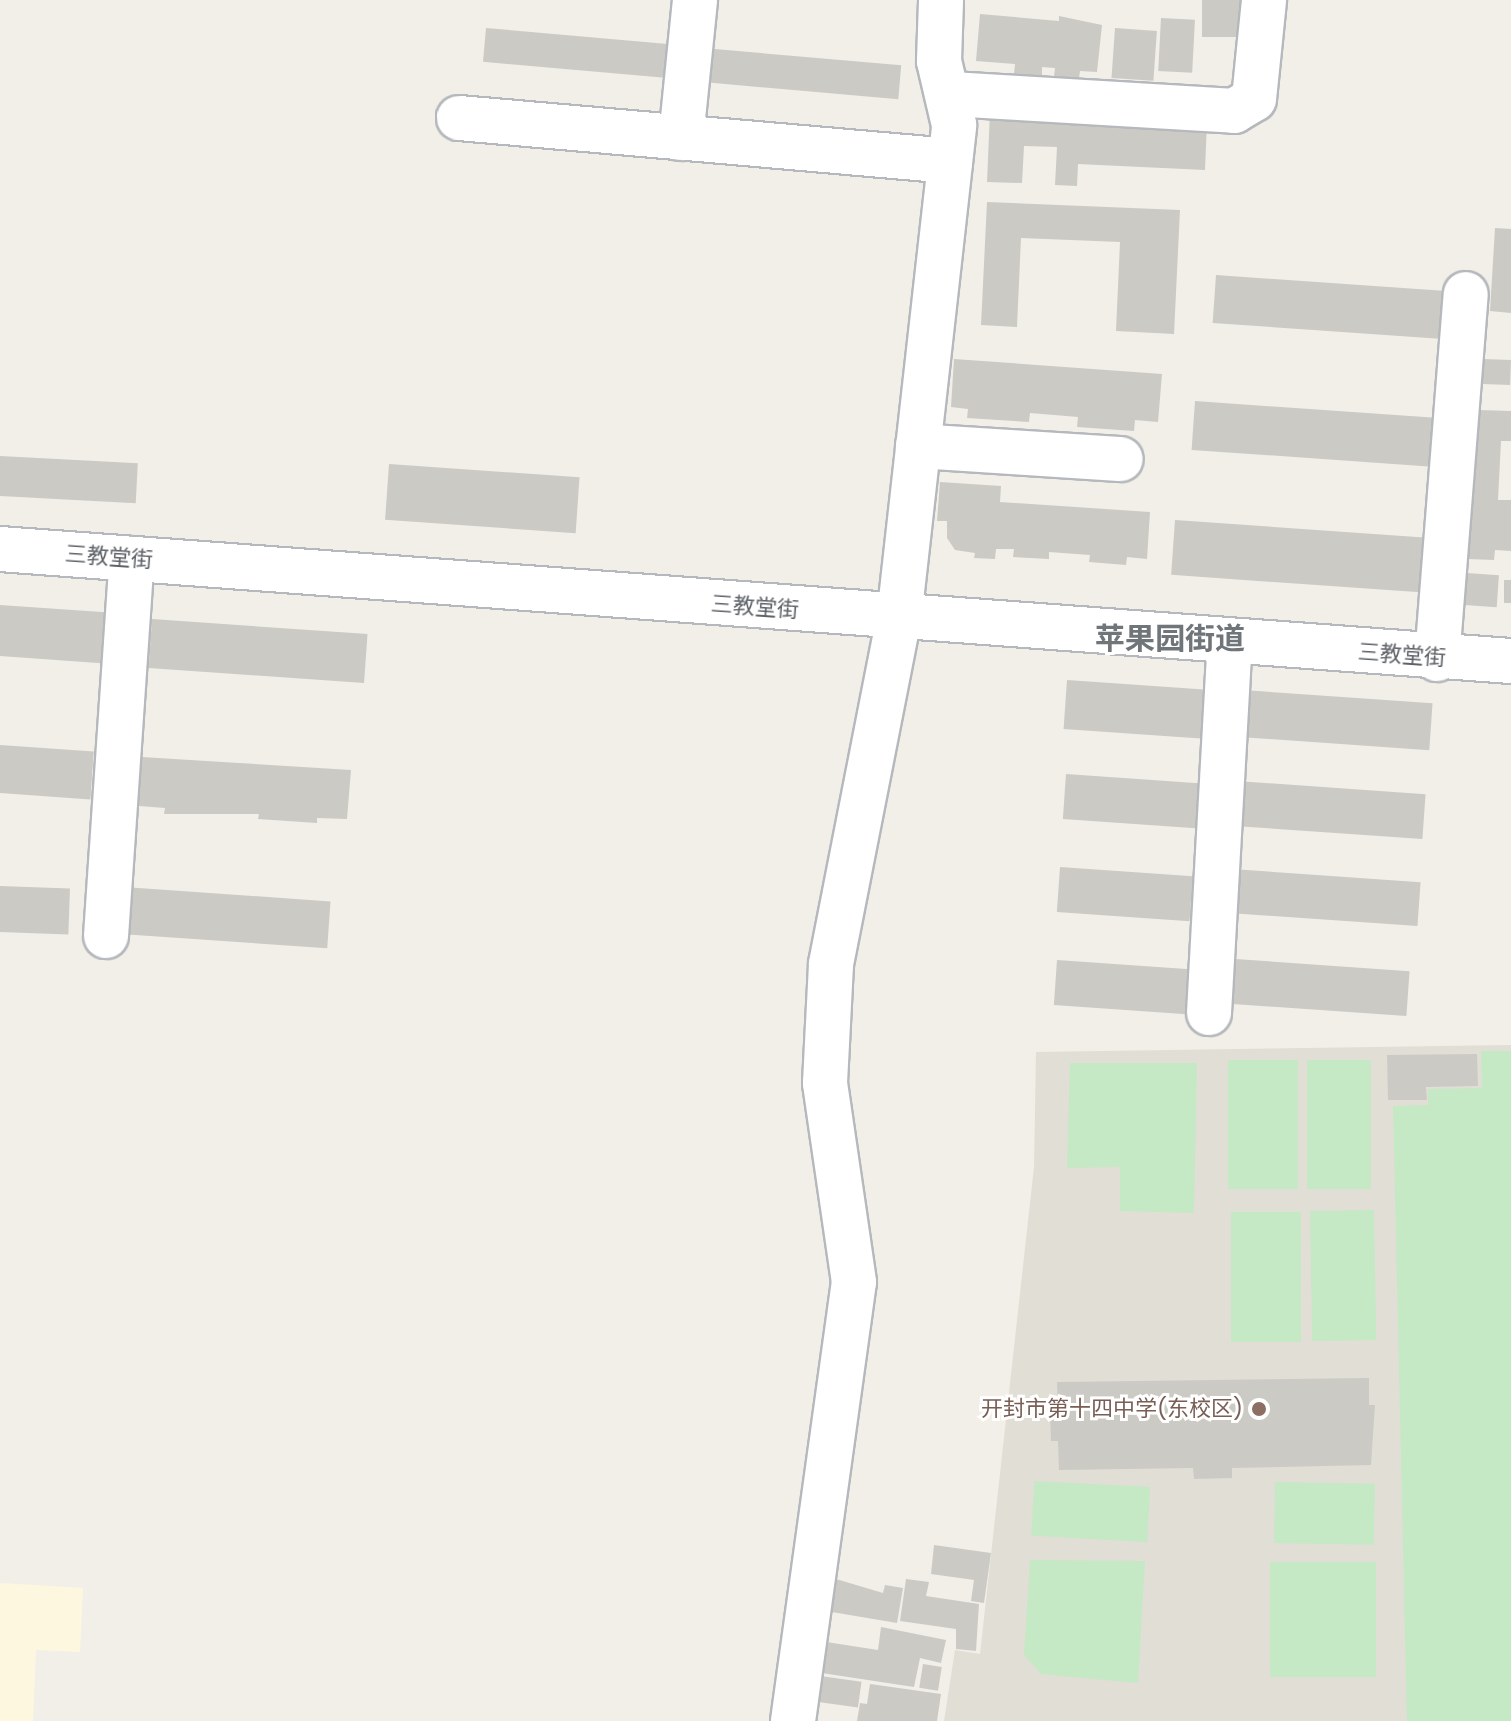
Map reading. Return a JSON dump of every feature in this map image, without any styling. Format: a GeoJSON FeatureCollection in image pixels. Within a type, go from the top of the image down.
{"type":"FeatureCollection","features":[{"type":"Feature","properties":{"kind":"street"},"geometry":{"type":"LineString","coordinates":[[681,138],[695,0]]}},
{"type":"Feature","properties":{"kind":"street"},"geometry":{"type":"LineString","coordinates":[[793,1721],[854,1282],[825,1083],[831,964],[899,618],[950,161],[951,94],[939,61],[941,0]]}},
{"type":"Feature","properties":{"kind":"street"},"geometry":{"type":"LineString","coordinates":[[951,94],[1234,111],[1254,99],[1264,0]]}},
{"type":"Feature","properties":{"kind":"street"},"geometry":{"type":"LineString","coordinates":[[459,118],[950,161]]}},
{"type":"Feature","properties":{"kind":"street"},"geometry":{"type":"LineString","coordinates":[[1437,659],[1466,294]]}},
{"type":"Feature","properties":{"kind":"street"},"geometry":{"type":"LineString","coordinates":[[918,446],[1121,459]]}},
{"type":"Feature","properties":{"kind":"street","name":"三教堂街"},"geometry":{"type":"LineString","coordinates":[[0,549],[1437,659],[1511,661]]}},
{"type":"Feature","properties":{"kind":"street"},"geometry":{"type":"LineString","coordinates":[[106,936],[132,559]]}},
{"type":"Feature","properties":{"kind":"street"},"geometry":{"type":"LineString","coordinates":[[1209,1013],[1230,643]]}},
{"type":"Feature","properties":{"kind":"shaded area","name":"开封市第十四中学(东校区)"},"geometry":{"type":"Polygon","coordinates":[[[1511,1045],[1511,1721],[944,1721],[955,1650],[980,1654],[1034,1167],[1036,1052],[1511,1045]]]}},
{"type":"Feature","properties":{"kind":"shaded area"},"geometry":{"type":"Polygon","coordinates":[[[0,1583],[83,1588],[80,1652],[36,1650],[33,1721],[0,1721],[0,1583]]]}},
{"type":"Feature","properties":{"kind":"green space"},"geometry":{"type":"Polygon","coordinates":[[[1481,1051],[1511,1051],[1511,1721],[1407,1721],[1393,1106],[1428,1105],[1428,1089],[1482,1088],[1481,1051]]]}},
{"type":"Feature","properties":{"kind":"green space"},"geometry":{"type":"Polygon","coordinates":[[[1228,1060],[1298,1060],[1298,1189],[1228,1189],[1228,1060]]]}},
{"type":"Feature","properties":{"kind":"green space"},"geometry":{"type":"Polygon","coordinates":[[[1307,1060],[1371,1060],[1371,1189],[1307,1189],[1307,1060]]]}},
{"type":"Feature","properties":{"kind":"green space"},"geometry":{"type":"Polygon","coordinates":[[[1070,1063],[1197,1063],[1194,1213],[1120,1211],[1120,1167],[1067,1168],[1070,1063]]]}},
{"type":"Feature","properties":{"kind":"green space"},"geometry":{"type":"Polygon","coordinates":[[[1374,1210],[1376,1340],[1312,1341],[1310,1211],[1374,1210]]]}},
{"type":"Feature","properties":{"kind":"green space"},"geometry":{"type":"Polygon","coordinates":[[[1231,1212],[1301,1212],[1301,1342],[1231,1342],[1231,1212]]]}},
{"type":"Feature","properties":{"kind":"green space"},"geometry":{"type":"Polygon","coordinates":[[[1034,1481],[1150,1487],[1147,1542],[1031,1536],[1034,1481]]]}},
{"type":"Feature","properties":{"kind":"green space"},"geometry":{"type":"Polygon","coordinates":[[[1275,1482],[1375,1484],[1374,1545],[1274,1543],[1275,1482]]]}},
{"type":"Feature","properties":{"kind":"green space"},"geometry":{"type":"Polygon","coordinates":[[[1030,1560],[1145,1561],[1138,1683],[1041,1674],[1024,1655],[1030,1560]]]}},
{"type":"Feature","properties":{"kind":"green space"},"geometry":{"type":"Polygon","coordinates":[[[1270,1562],[1376,1562],[1376,1677],[1270,1677],[1270,1562]]]}},
{"type":"Feature","properties":{"kind":"building"},"geometry":{"type":"Polygon","coordinates":[[[1202,0],[1250,0],[1250,37],[1202,37],[1202,0]]]}},
{"type":"Feature","properties":{"kind":"building"},"geometry":{"type":"Polygon","coordinates":[[[980,14],[1059,21],[1059,16],[1102,25],[1097,72],[1080,71],[1079,78],[1054,76],[1055,68],[1042,67],[1042,76],[1014,74],[1015,64],[976,61],[980,14]]]}},
{"type":"Feature","properties":{"kind":"building"},"geometry":{"type":"Polygon","coordinates":[[[1161,18],[1195,20],[1192,73],[1158,71],[1161,18]]]}},
{"type":"Feature","properties":{"kind":"building"},"geometry":{"type":"Polygon","coordinates":[[[486,28],[673,44],[670,78],[483,62],[486,28]]]}},
{"type":"Feature","properties":{"kind":"building"},"geometry":{"type":"Polygon","coordinates":[[[1115,28],[1157,31],[1153,81],[1112,78],[1115,28]]]}},
{"type":"Feature","properties":{"kind":"building"},"geometry":{"type":"Polygon","coordinates":[[[703,48],[901,65],[898,99],[700,82],[703,48]]]}},
{"type":"Feature","properties":{"kind":"building"},"geometry":{"type":"Polygon","coordinates":[[[990,111],[1207,121],[1205,170],[1078,164],[1077,186],[1055,185],[1057,147],[1024,146],[1022,183],[987,182],[990,111]]]}},
{"type":"Feature","properties":{"kind":"building"},"geometry":{"type":"Polygon","coordinates":[[[987,202],[1180,210],[1174,334],[1116,331],[1120,242],[1021,238],[1017,327],[981,325],[987,202]]]}},
{"type":"Feature","properties":{"kind":"building"},"geometry":{"type":"Polygon","coordinates":[[[1495,228],[1511,229],[1511,313],[1490,311],[1495,228]]]}},
{"type":"Feature","properties":{"kind":"building"},"geometry":{"type":"Polygon","coordinates":[[[1216,275],[1453,292],[1450,339],[1213,323],[1216,275]]]}},
{"type":"Feature","properties":{"kind":"building"},"geometry":{"type":"Polygon","coordinates":[[[954,359],[1162,374],[1158,422],[1135,420],[1134,431],[1077,427],[1078,417],[1030,413],[1029,422],[967,418],[968,409],[951,407],[954,359]]]}},
{"type":"Feature","properties":{"kind":"building"},"geometry":{"type":"Polygon","coordinates":[[[1483,359],[1511,360],[1510,385],[1482,384],[1483,359]]]}},
{"type":"Feature","properties":{"kind":"building"},"geometry":{"type":"Polygon","coordinates":[[[1195,401],[1442,418],[1439,467],[1192,450],[1195,401]]]}},
{"type":"Feature","properties":{"kind":"building"},"geometry":{"type":"Polygon","coordinates":[[[1478,410],[1511,411],[1511,441],[1501,441],[1498,500],[1511,500],[1511,551],[1495,550],[1494,560],[1468,559],[1478,410]]]}},
{"type":"Feature","properties":{"kind":"building"},"geometry":{"type":"Polygon","coordinates":[[[0,456],[138,463],[136,503],[0,496],[0,456]]]}},
{"type":"Feature","properties":{"kind":"building"},"geometry":{"type":"Polygon","coordinates":[[[389,464],[580,477],[576,533],[385,520],[389,464]]]}},
{"type":"Feature","properties":{"kind":"building"},"geometry":{"type":"Polygon","coordinates":[[[940,482],[1001,486],[1000,502],[1150,512],[1147,559],[1127,557],[1126,565],[1089,562],[1090,555],[1049,552],[1049,559],[1013,557],[1014,549],[996,549],[995,559],[974,558],[975,553],[955,550],[947,538],[947,521],[937,521],[940,482]]]}},
{"type":"Feature","properties":{"kind":"building"},"geometry":{"type":"Polygon","coordinates":[[[1175,520],[1438,538],[1435,593],[1171,575],[1175,520]]]}},
{"type":"Feature","properties":{"kind":"building"},"geometry":{"type":"Polygon","coordinates":[[[1467,573],[1499,575],[1497,607],[1465,605],[1467,573]]]}},
{"type":"Feature","properties":{"kind":"building"},"geometry":{"type":"Polygon","coordinates":[[[1504,580],[1511,580],[1511,603],[1504,603],[1504,580]]]}},
{"type":"Feature","properties":{"kind":"building"},"geometry":{"type":"Polygon","coordinates":[[[0,605],[109,613],[105,663],[0,656],[0,605]]]}},
{"type":"Feature","properties":{"kind":"building"},"geometry":{"type":"Polygon","coordinates":[[[152,619],[367,634],[364,683],[149,668],[152,619]]]}},
{"type":"Feature","properties":{"kind":"building"},"geometry":{"type":"Polygon","coordinates":[[[1067,680],[1208,690],[1204,739],[1064,729],[1067,680]]]}},
{"type":"Feature","properties":{"kind":"building"},"geometry":{"type":"Polygon","coordinates":[[[1243,690],[1433,703],[1429,750],[1240,737],[1243,690]]]}},
{"type":"Feature","properties":{"kind":"building"},"geometry":{"type":"Polygon","coordinates":[[[0,745],[94,752],[90,799],[0,793],[0,745]]]}},
{"type":"Feature","properties":{"kind":"building"},"geometry":{"type":"Polygon","coordinates":[[[142,757],[351,770],[347,819],[317,818],[317,823],[258,819],[259,814],[164,814],[165,808],[139,806],[142,757]]]}},
{"type":"Feature","properties":{"kind":"building"},"geometry":{"type":"Polygon","coordinates":[[[1066,774],[1199,783],[1196,828],[1063,819],[1066,774]]]}},
{"type":"Feature","properties":{"kind":"building"},"geometry":{"type":"Polygon","coordinates":[[[1237,781],[1426,794],[1422,839],[1234,826],[1237,781]]]}},
{"type":"Feature","properties":{"kind":"building"},"geometry":{"type":"Polygon","coordinates":[[[1060,867],[1193,876],[1190,921],[1057,912],[1060,867]]]}},
{"type":"Feature","properties":{"kind":"building"},"geometry":{"type":"Polygon","coordinates":[[[1232,869],[1421,882],[1417,926],[1229,913],[1232,869]]]}},
{"type":"Feature","properties":{"kind":"building"},"geometry":{"type":"Polygon","coordinates":[[[0,886],[70,888],[68,934],[0,932],[0,886]]]}},
{"type":"Feature","properties":{"kind":"building"},"geometry":{"type":"Polygon","coordinates":[[[124,887],[330,901],[327,948],[121,934],[124,887]]]}},
{"type":"Feature","properties":{"kind":"building"},"geometry":{"type":"Polygon","coordinates":[[[1221,958],[1410,971],[1406,1016],[1218,1003],[1221,958]]]}},
{"type":"Feature","properties":{"kind":"building"},"geometry":{"type":"Polygon","coordinates":[[[1057,960],[1190,969],[1187,1014],[1054,1005],[1057,960]]]}},
{"type":"Feature","properties":{"kind":"building"},"geometry":{"type":"Polygon","coordinates":[[[1477,1054],[1478,1086],[1426,1087],[1427,1100],[1388,1100],[1387,1055],[1477,1054]]]}},
{"type":"Feature","properties":{"kind":"building"},"geometry":{"type":"Polygon","coordinates":[[[1369,1378],[1369,1405],[1375,1405],[1371,1465],[1232,1468],[1232,1478],[1194,1479],[1193,1468],[1059,1470],[1058,1441],[1051,1441],[1050,1410],[1058,1409],[1057,1382],[1369,1378]]]}},
{"type":"Feature","properties":{"kind":"building"},"geometry":{"type":"Polygon","coordinates":[[[934,1545],[991,1553],[984,1603],[971,1601],[974,1580],[931,1574],[934,1545]]]}},
{"type":"Feature","properties":{"kind":"building"},"geometry":{"type":"Polygon","coordinates":[[[826,1576],[883,1593],[885,1585],[903,1588],[897,1623],[820,1610],[826,1576]]]}},
{"type":"Feature","properties":{"kind":"building"},"geometry":{"type":"Polygon","coordinates":[[[906,1579],[929,1582],[926,1596],[979,1604],[976,1651],[956,1649],[956,1629],[900,1621],[906,1579]]]}},
{"type":"Feature","properties":{"kind":"building"},"geometry":{"type":"Polygon","coordinates":[[[881,1627],[946,1640],[941,1663],[920,1658],[914,1687],[815,1672],[820,1641],[878,1650],[881,1627]]]}},
{"type":"Feature","properties":{"kind":"building"},"geometry":{"type":"Polygon","coordinates":[[[923,1664],[942,1667],[938,1691],[919,1688],[923,1664]]]}},
{"type":"Feature","properties":{"kind":"building"},"geometry":{"type":"Polygon","coordinates":[[[813,1675],[862,1682],[858,1708],[809,1701],[813,1675]]]}},
{"type":"Feature","properties":{"kind":"building"},"geometry":{"type":"Polygon","coordinates":[[[870,1684],[941,1694],[937,1721],[857,1721],[860,1703],[867,1704],[870,1684]]]}},
{"type":"Feature","properties":{"kind":"place","name":"开封市第十四中学(东校区)"},"geometry":{"type":"Point","coordinates":[1259,1409]}},
{"type":"Feature","properties":{"kind":"district","name":"苹果园街道"},"geometry":{"type":"Point","coordinates":[1170,639]}}]}
